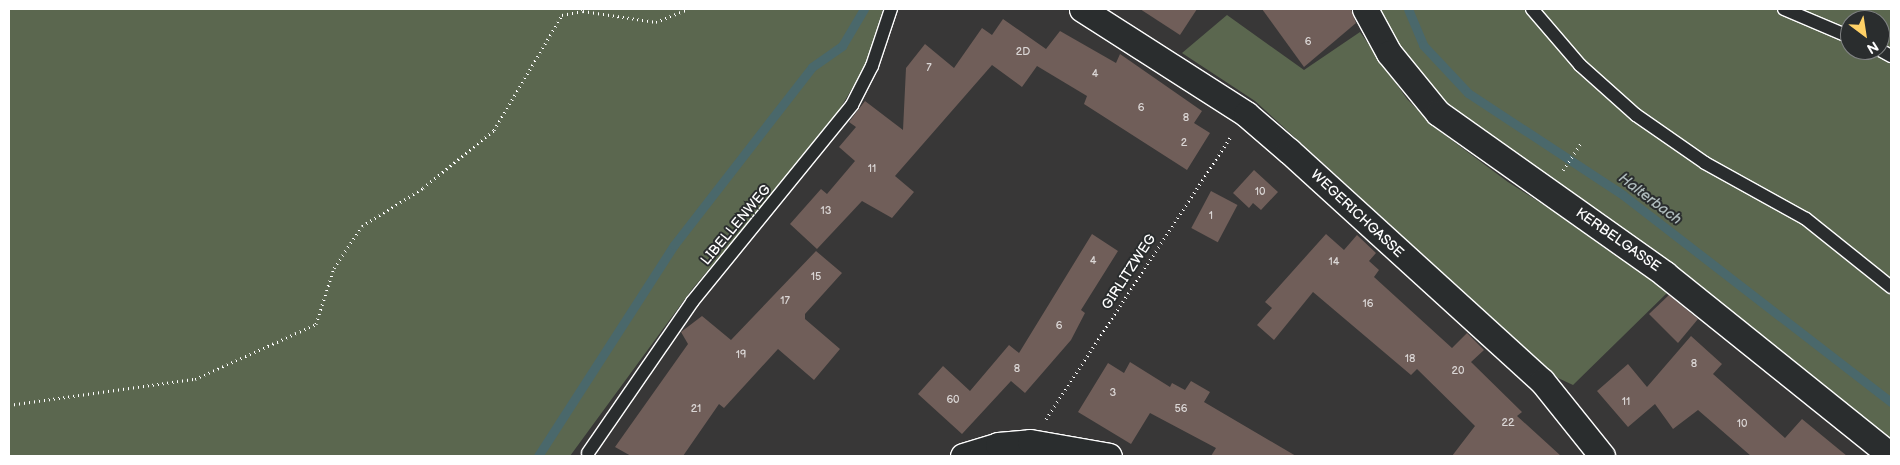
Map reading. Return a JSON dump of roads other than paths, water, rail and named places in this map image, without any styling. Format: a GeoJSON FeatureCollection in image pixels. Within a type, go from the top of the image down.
{"type":"FeatureCollection","features":[{"type":"Feature","properties":{"kind":"street","name":"WEGERICHGASSE"},"geometry":{"type":"LineString","coordinates":[[1082,9],[1246,114],[1542,381],[1602,456]]}},
{"type":"Feature","properties":{"kind":"street","name":"KERBELGASSE"},"geometry":{"type":"LineString","coordinates":[[1365,9],[1389,53],[1438,113],[1665,274],[1891,456]]}},
{"type":"Feature","properties":{"kind":"street"},"geometry":{"type":"LineString","coordinates":[[963,456],[998,445],[1030,442],[1109,456]]}},
{"type":"Feature","properties":{"kind":"lane","name":"LIBELLENWEG"},"geometry":{"type":"LineString","coordinates":[[588,454],[692,302],[852,105],[872,66],[891,9]]}},
{"type":"Feature","properties":{"kind":"lane"},"geometry":{"type":"LineString","coordinates":[[1532,9],[1580,65],[1636,115],[1705,163],[1806,219],[1891,287]]}},
{"type":"Feature","properties":{"kind":"lane"},"geometry":{"type":"LineString","coordinates":[[1784,9],[1840,33]]}},
{"type":"Feature","properties":{"kind":"waterway"},"geometry":{"type":"LineString","coordinates":[[538,456],[674,245],[812,67],[842,46],[864,9]]}},
{"type":"Feature","properties":{"kind":"waterway","name":"Halterbach"},"geometry":{"type":"LineString","coordinates":[[1408,9],[1423,45],[1468,93],[1623,195],[1891,402]]}}]}
